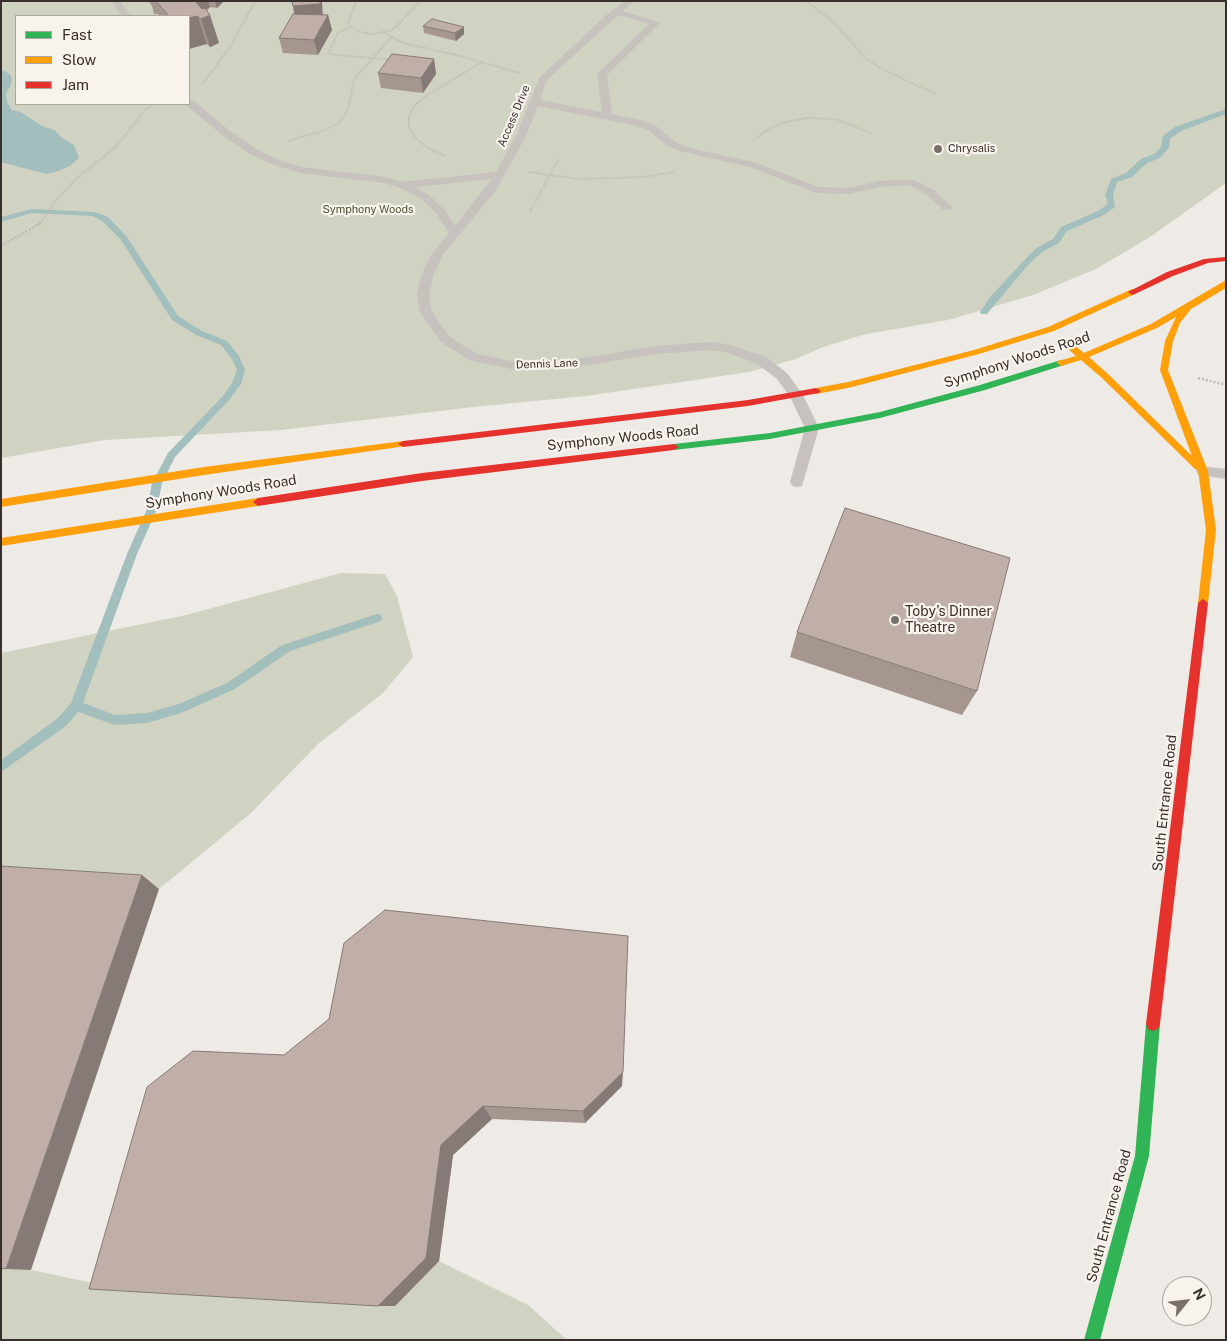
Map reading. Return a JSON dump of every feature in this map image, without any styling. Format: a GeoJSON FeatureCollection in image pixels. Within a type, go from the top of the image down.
{"type":"FeatureCollection","features":[{"type":"Feature","properties":{"kind":"street","name":"Symphony Woods Road"},"geometry":{"type":"LineString","coordinates":[[1,503],[204,471],[472,435],[748,403],[796,395],[887,376],[1051,329],[1170,274],[1207,261],[1226,259]]}},
{"type":"Feature","properties":{"kind":"street","name":"Symphony Woods Road"},"geometry":{"type":"LineString","coordinates":[[1,542],[422,477],[716,443],[812,428],[931,402],[1082,357],[1154,326],[1218,290],[1226,283]]}},
{"type":"Feature","properties":{"kind":"street","name":"South Entrance Road"},"geometry":{"type":"LineString","coordinates":[[1092,1340],[1142,1156],[1154,1015],[1211,530],[1203,471],[1164,370],[1169,341],[1176,323],[1187,308]]}},
{"type":"Feature","properties":{"kind":"street"},"geometry":{"type":"LineString","coordinates":[[1051,329],[1106,376],[1203,471]]}},
{"type":"Feature","properties":{"kind":"street"},"geometry":{"type":"LineString","coordinates":[[626,452],[646,439],[654,437]]}},
{"type":"Feature","properties":{"kind":"lane"},"geometry":{"type":"LineString","coordinates":[[115,1],[126,15]]}},
{"type":"Feature","properties":{"kind":"lane","name":"Access Drive"},"geometry":{"type":"LineString","coordinates":[[455,234],[491,190],[502,172],[521,136],[542,79],[576,46],[631,1]]}},
{"type":"Feature","properties":{"kind":"lane"},"geometry":{"type":"LineString","coordinates":[[607,116],[602,74],[654,23],[617,12]]}},
{"type":"Feature","properties":{"kind":"lane"},"geometry":{"type":"LineString","coordinates":[[534,102],[640,123],[652,128],[683,150],[753,164],[816,190],[850,191],[880,184],[910,182],[930,192],[947,208]]}},
{"type":"Feature","properties":{"kind":"lane"},"geometry":{"type":"LineString","coordinates":[[190,103],[242,144],[276,162],[301,170],[378,179],[400,185],[425,197],[440,210],[455,234]]}},
{"type":"Feature","properties":{"kind":"lane"},"geometry":{"type":"LineString","coordinates":[[400,185],[502,172]]}},
{"type":"Feature","properties":{"kind":"lane","name":"Dennis Lane"},"geometry":{"type":"LineString","coordinates":[[455,234],[437,255],[427,276],[423,295],[426,312],[435,327],[460,350],[493,362],[537,366],[576,364],[684,347],[727,348],[767,364],[782,376],[796,395],[799,410],[812,428]]}},
{"type":"Feature","properties":{"kind":"lane"},"geometry":{"type":"LineString","coordinates":[[797,482],[812,428]]}},
{"type":"Feature","properties":{"kind":"lane"},"geometry":{"type":"LineString","coordinates":[[1203,471],[1226,474]]}},
{"type":"Feature","properties":{"kind":"path"},"geometry":{"type":"LineString","coordinates":[[200,88],[232,44],[255,1]]}},
{"type":"Feature","properties":{"kind":"path"},"geometry":{"type":"LineString","coordinates":[[357,1],[348,22],[360,32],[371,34],[395,28],[420,1]]}},
{"type":"Feature","properties":{"kind":"path"},"geometry":{"type":"LineString","coordinates":[[806,1],[830,19],[867,59],[880,68],[935,94]]}},
{"type":"Feature","properties":{"kind":"path"},"geometry":{"type":"LineString","coordinates":[[352,27],[338,33],[328,54],[373,57],[392,61]]}},
{"type":"Feature","properties":{"kind":"path"},"geometry":{"type":"LineString","coordinates":[[383,32],[403,43],[542,79]]}},
{"type":"Feature","properties":{"kind":"path"},"geometry":{"type":"LineString","coordinates":[[242,144],[294,140],[325,130],[340,122],[348,110],[354,79],[391,38]]}},
{"type":"Feature","properties":{"kind":"path"},"geometry":{"type":"LineString","coordinates":[[448,157],[428,148],[415,138],[409,127],[409,117],[414,106],[426,96],[482,62]]}},
{"type":"Feature","properties":{"kind":"path"},"geometry":{"type":"LineString","coordinates":[[1,246],[41,223],[57,199],[76,179],[116,147],[145,110],[152,105]]}},
{"type":"Feature","properties":{"kind":"path"},"geometry":{"type":"LineString","coordinates":[[723,158],[744,148],[770,128],[794,120],[836,119],[872,134]]}},
{"type":"Feature","properties":{"kind":"path"},"geometry":{"type":"LineString","coordinates":[[530,211],[559,159]]}},
{"type":"Feature","properties":{"kind":"path"},"geometry":{"type":"LineString","coordinates":[[502,172],[580,179],[610,179],[643,177],[678,171]]}},
{"type":"Feature","properties":{"kind":"green space","name":"Symphony Woods"},"geometry":{"type":"Polygon","coordinates":[[[1,1],[1226,1],[1226,183],[1150,237],[1096,269],[1033,295],[948,320],[866,334],[823,347],[796,359],[749,372],[586,396],[473,407],[281,430],[105,440],[1,458],[1,1]]]}},
{"type":"Feature","properties":{"kind":"green space"},"geometry":{"type":"Polygon","coordinates":[[[341,573],[385,574],[397,596],[413,657],[383,693],[318,744],[251,813],[159,889],[1,879],[1,653],[186,615],[341,573]]]}},
{"type":"Feature","properties":{"kind":"green space"},"geometry":{"type":"Polygon","coordinates":[[[439,1261],[528,1305],[567,1340],[1,1340],[1,1267],[31,1270],[127,1290],[395,1305],[439,1261]]]}},
{"type":"Feature","properties":{"kind":"water"},"geometry":{"type":"Polygon","coordinates":[[[1,70],[12,77],[11,85],[6,93],[7,102],[12,110],[21,112],[42,126],[55,130],[61,137],[74,145],[79,158],[71,165],[59,171],[46,174],[1,162],[1,70]]]}},
{"type":"Feature","properties":{"kind":"building"},"geometry":{"type":"Polygon","coordinates":[[[156,1],[195,1],[202,9],[205,8],[210,15],[201,19],[197,16],[190,18],[190,15],[168,15],[156,1]]]}},
{"type":"Feature","properties":{"kind":"building"},"geometry":{"type":"Polygon","coordinates":[[[292,1],[320,1],[320,4],[293,6],[292,1]]]}},
{"type":"Feature","properties":{"kind":"building"},"geometry":{"type":"Polygon","coordinates":[[[293,14],[328,15],[314,40],[279,38],[293,14]]]}},
{"type":"Feature","properties":{"kind":"building"},"geometry":{"type":"Polygon","coordinates":[[[432,19],[464,27],[455,33],[423,26],[432,19]]]}},
{"type":"Feature","properties":{"kind":"building"},"geometry":{"type":"Polygon","coordinates":[[[392,54],[434,59],[421,78],[378,73],[392,54]]]}},
{"type":"Feature","properties":{"kind":"building","name":"Toby's Dinner Theatre"},"geometry":{"type":"Polygon","coordinates":[[[845,508],[1010,558],[977,691],[797,632],[845,508]]]}},
{"type":"Feature","properties":{"kind":"building"},"geometry":{"type":"Polygon","coordinates":[[[1,866],[142,875],[6,1269],[1,1268],[1,866]]]}},
{"type":"Feature","properties":{"kind":"building"},"geometry":{"type":"Polygon","coordinates":[[[385,910],[628,936],[623,1072],[583,1111],[483,1106],[441,1145],[426,1258],[378,1306],[89,1289],[147,1087],[193,1051],[284,1055],[329,1019],[344,943],[385,910]]]}},
{"type":"Feature","properties":{"kind":"waterway"},"geometry":{"type":"LineString","coordinates":[[984,312],[1025,263],[1039,250],[1056,241],[1064,229],[1101,213],[1112,205],[1109,195],[1114,181],[1129,175],[1144,161],[1157,156],[1165,148],[1166,138],[1178,129],[1226,111]]}},
{"type":"Feature","properties":{"kind":"waterway"},"geometry":{"type":"LineString","coordinates":[[1,220],[32,211],[95,214],[105,219],[124,239],[175,318],[199,333],[224,343],[236,358],[241,370],[236,384],[226,398],[171,455],[157,483],[152,509],[132,554],[76,706]]}},
{"type":"Feature","properties":{"kind":"waterway"},"geometry":{"type":"LineString","coordinates":[[76,706],[115,720],[147,718],[181,708],[231,686],[286,648],[377,618]]}},
{"type":"Feature","properties":{"kind":"waterway"},"geometry":{"type":"LineString","coordinates":[[1,767],[62,722],[76,706]]}},
{"type":"Feature","properties":{"kind":"traffic: fast"},"geometry":{"type":"LineString","coordinates":[[674,447],[770,436],[880,415],[982,388],[1061,363]]}},
{"type":"Feature","properties":{"kind":"traffic: fast"},"geometry":{"type":"LineString","coordinates":[[1092,1340],[1142,1156],[1153,1024]]}},
{"type":"Feature","properties":{"kind":"traffic: slow"},"geometry":{"type":"LineString","coordinates":[[1061,363],[1082,357],[1154,326],[1218,290],[1226,283]]}},
{"type":"Feature","properties":{"kind":"traffic: slow"},"geometry":{"type":"LineString","coordinates":[[816,391],[848,385],[976,352],[1051,329],[1132,292]]}},
{"type":"Feature","properties":{"kind":"traffic: slow"},"geometry":{"type":"LineString","coordinates":[[1187,308],[1176,323],[1169,341],[1164,370],[1203,471],[1211,530],[1203,603]]}},
{"type":"Feature","properties":{"kind":"traffic: slow"},"geometry":{"type":"LineString","coordinates":[[1071,347],[1105,376],[1198,467]]}},
{"type":"Feature","properties":{"kind":"traffic: slow"},"geometry":{"type":"LineString","coordinates":[[1,503],[204,471],[403,444]]}},
{"type":"Feature","properties":{"kind":"traffic: slow"},"geometry":{"type":"LineString","coordinates":[[1,542],[258,502]]}},
{"type":"Feature","properties":{"kind":"traffic: jam"},"geometry":{"type":"LineString","coordinates":[[1132,292],[1170,274],[1207,261],[1226,259]]}},
{"type":"Feature","properties":{"kind":"traffic: jam"},"geometry":{"type":"LineString","coordinates":[[403,444],[748,403],[816,391]]}},
{"type":"Feature","properties":{"kind":"traffic: jam"},"geometry":{"type":"LineString","coordinates":[[258,502],[422,477],[674,447]]}},
{"type":"Feature","properties":{"kind":"traffic: jam"},"geometry":{"type":"LineString","coordinates":[[1153,1024],[1203,603]]}},
{"type":"Feature","properties":{"kind":"place","name":"Chrysalis"},"geometry":{"type":"Point","coordinates":[938,149]}},
{"type":"Feature","properties":{"kind":"place","name":"Toby's Dinner Theatre"},"geometry":{"type":"Point","coordinates":[895,620]}}]}
